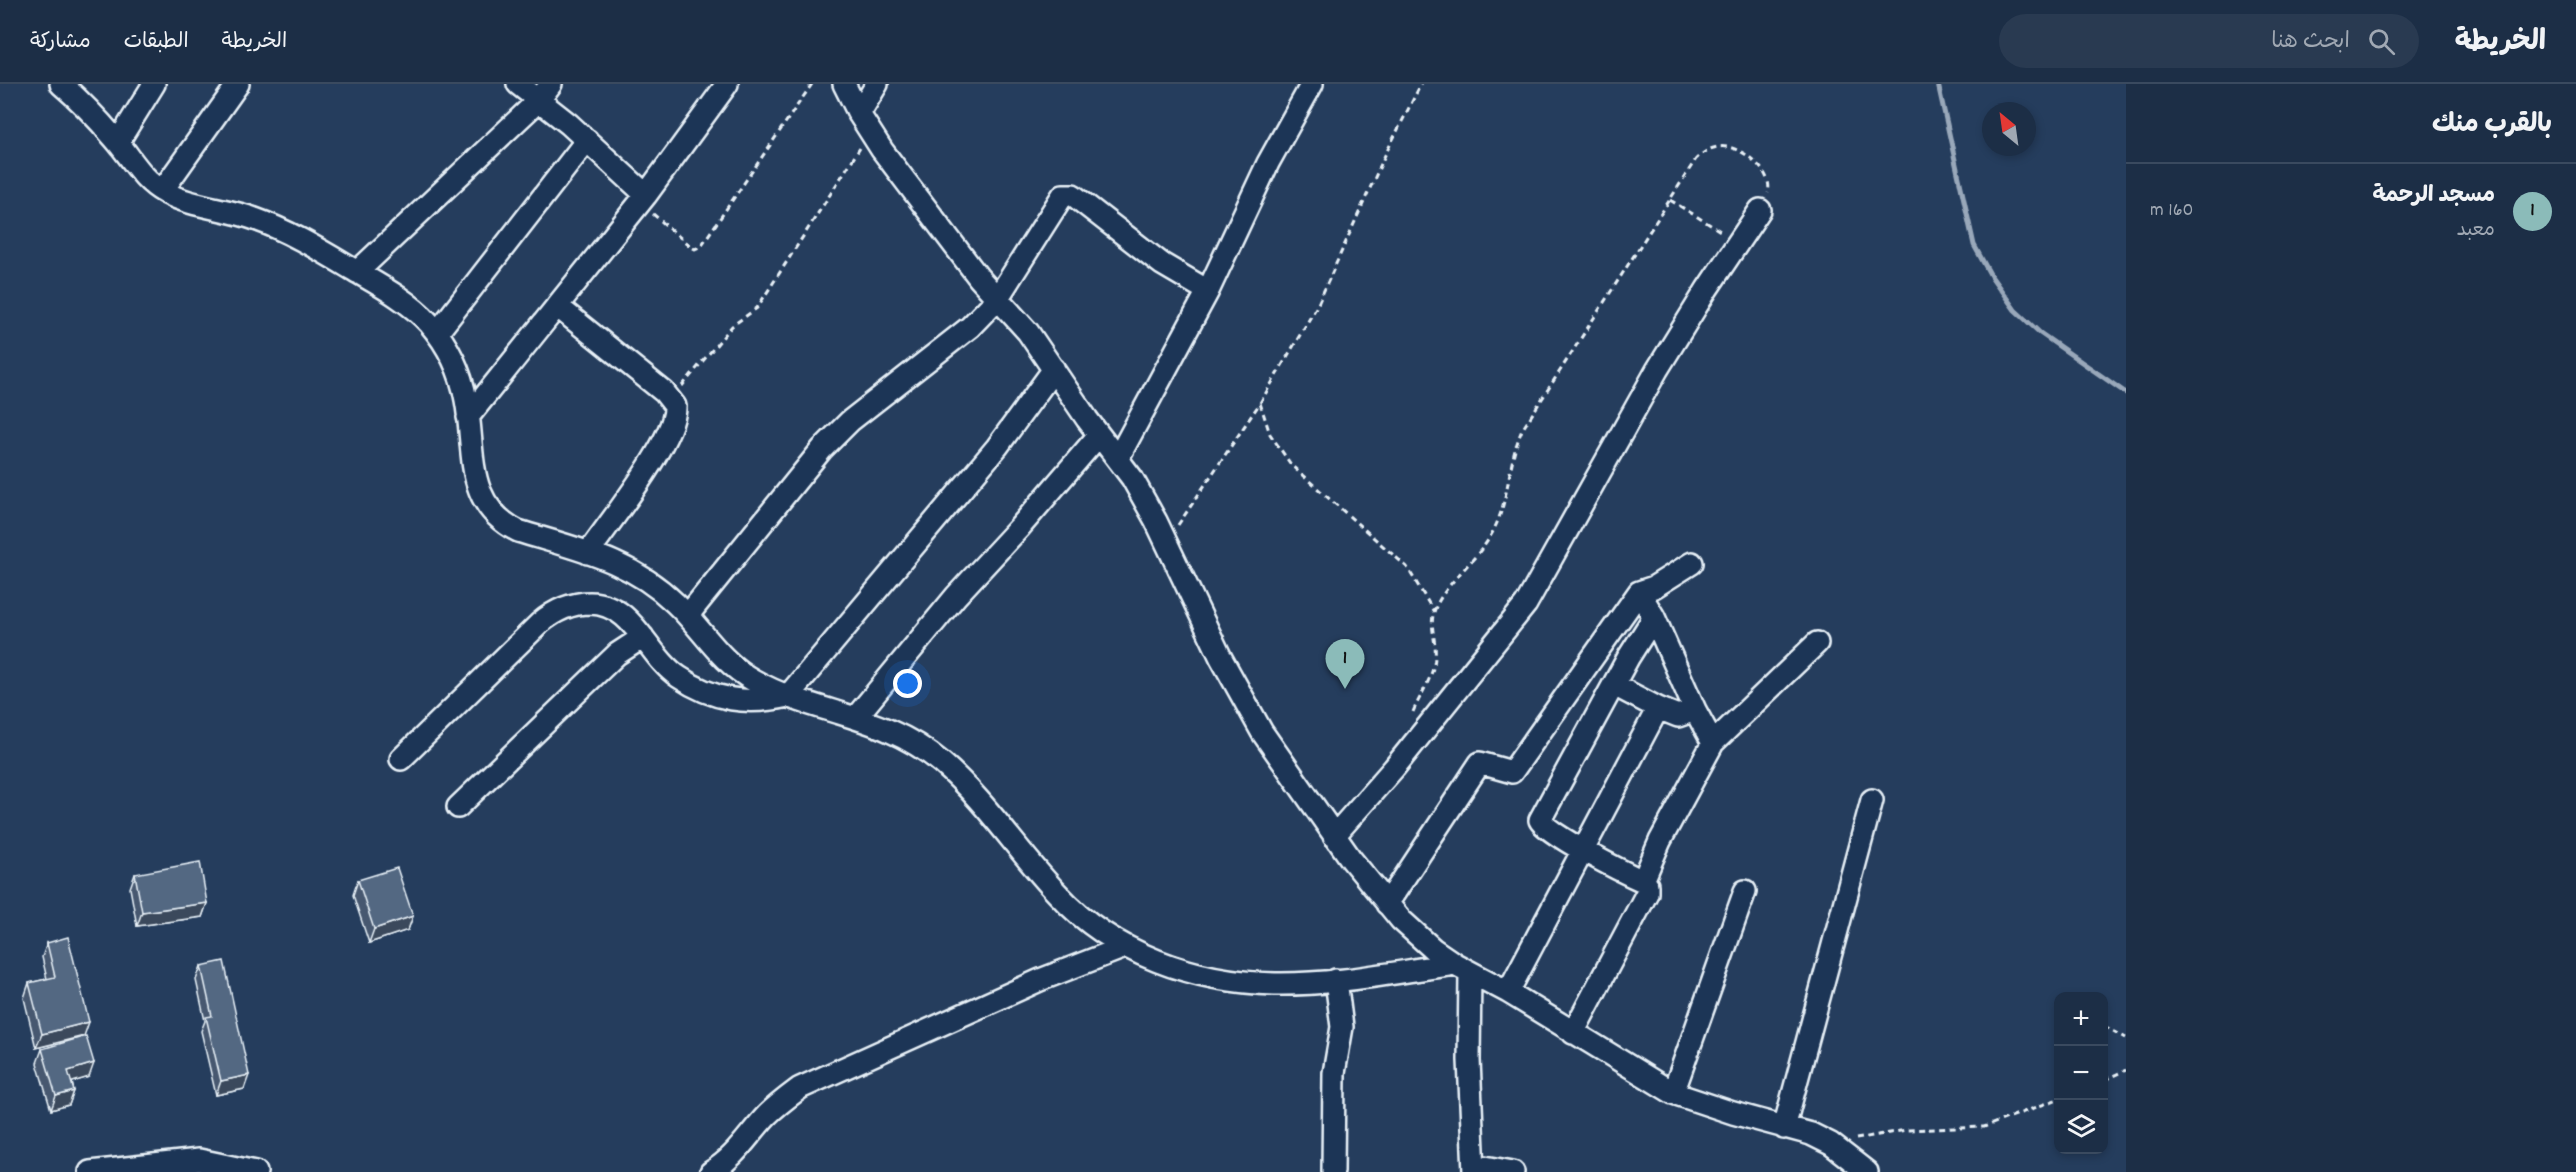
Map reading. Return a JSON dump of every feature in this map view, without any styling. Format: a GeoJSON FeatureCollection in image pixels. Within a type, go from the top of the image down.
{"type":"FeatureCollection","features":[{"type":"Feature","properties":{"kind":"street"},"geometry":{"type":"LineString","coordinates":[[61,84],[94,114],[146,179],[162,190],[192,203],[231,212],[277,228],[405,301],[437,333],[457,367],[464,392],[476,484],[491,513],[503,524],[625,566],[659,588],[688,615],[714,649],[748,677],[788,696],[856,717],[900,735],[939,761],[973,795],[1058,895],[1090,923],[1125,947],[1182,969],[1243,982],[1274,984],[1462,968]]}},
{"type":"Feature","properties":{"kind":"street"},"geometry":{"type":"LineString","coordinates":[[118,142],[154,84]]}},
{"type":"Feature","properties":{"kind":"street"},"geometry":{"type":"LineString","coordinates":[[162,190],[238,84]]}},
{"type":"Feature","properties":{"kind":"street"},"geometry":{"type":"LineString","coordinates":[[518,84],[545,92],[643,199]]}},
{"type":"Feature","properties":{"kind":"street"},"geometry":{"type":"LineString","coordinates":[[468,417],[643,199],[728,84]]}},
{"type":"Feature","properties":{"kind":"street"},"geometry":{"type":"LineString","coordinates":[[844,84],[870,134],[973,270],[1028,332],[1099,435],[1118,458],[1145,499],[1241,696],[1285,767],[1334,836],[1387,904],[1416,935],[1462,968],[1508,992],[1673,1092],[1784,1128],[1811,1134],[1831,1144],[1867,1172]]}},
{"type":"Feature","properties":{"kind":"street"},"geometry":{"type":"LineString","coordinates":[[859,114],[877,84]]}},
{"type":"Feature","properties":{"kind":"street"},"geometry":{"type":"LineString","coordinates":[[1118,458],[1208,291],[1268,163],[1312,84]]}},
{"type":"Feature","properties":{"kind":"street"},"geometry":{"type":"LineString","coordinates":[[357,272],[545,92]]}},
{"type":"Feature","properties":{"kind":"street"},"geometry":{"type":"LineString","coordinates":[[437,333],[587,140]]}},
{"type":"Feature","properties":{"kind":"street"},"geometry":{"type":"LineString","coordinates":[[688,615],[822,448],[874,401],[970,327],[997,299],[1059,198],[1068,194],[1073,195],[1162,264],[1208,291]]}},
{"type":"Feature","properties":{"kind":"street"},"geometry":{"type":"LineString","coordinates":[[1334,836],[1402,759],[1526,604],[1657,370],[1760,210]]}},
{"type":"Feature","properties":{"kind":"street"},"geometry":{"type":"LineString","coordinates":[[557,306],[671,399],[675,411],[655,456],[588,552]]}},
{"type":"Feature","properties":{"kind":"street"},"geometry":{"type":"LineString","coordinates":[[402,759],[540,623],[561,609],[586,603],[611,607],[629,620],[661,661],[679,677],[717,695],[752,702],[788,696],[997,447],[1054,369]]}},
{"type":"Feature","properties":{"kind":"street"},"geometry":{"type":"LineString","coordinates":[[856,717],[956,596],[1019,528],[1099,435]]}},
{"type":"Feature","properties":{"kind":"street"},"geometry":{"type":"LineString","coordinates":[[1387,904],[1480,763],[1512,772],[1639,592],[1654,587],[1692,563]]}},
{"type":"Feature","properties":{"kind":"street"},"geometry":{"type":"LineString","coordinates":[[1639,592],[1654,617],[1695,710],[1713,743]]}},
{"type":"Feature","properties":{"kind":"street"},"geometry":{"type":"LineString","coordinates":[[1574,1033],[1647,893],[1647,885],[1542,825],[1540,820],[1654,617]]}},
{"type":"Feature","properties":{"kind":"street"},"geometry":{"type":"LineString","coordinates":[[458,807],[617,654],[643,637]]}},
{"type":"Feature","properties":{"kind":"street"},"geometry":{"type":"LineString","coordinates":[[1642,881],[1660,841],[1713,743],[1817,644]]}},
{"type":"Feature","properties":{"kind":"street"},"geometry":{"type":"LineString","coordinates":[[1614,686],[1678,716],[1695,710]]}},
{"type":"Feature","properties":{"kind":"street"},"geometry":{"type":"LineString","coordinates":[[1508,992],[1658,708]]}},
{"type":"Feature","properties":{"kind":"street"},"geometry":{"type":"LineString","coordinates":[[1784,1128],[1872,800]]}},
{"type":"Feature","properties":{"kind":"street"},"geometry":{"type":"LineString","coordinates":[[1673,1092],[1744,891]]}},
{"type":"Feature","properties":{"kind":"street"},"geometry":{"type":"LineString","coordinates":[[711,1172],[727,1162],[766,1116],[781,1101],[800,1088],[1040,980],[1125,947]]}},
{"type":"Feature","properties":{"kind":"street"},"geometry":{"type":"LineString","coordinates":[[1462,968],[1474,1168],[1514,1172]]}},
{"type":"Feature","properties":{"kind":"street"},"geometry":{"type":"LineString","coordinates":[[1333,1172],[1334,1073],[1342,1027],[1336,980]]}},
{"type":"Feature","properties":{"kind":"street"},"geometry":{"type":"LineString","coordinates":[[90,1172],[199,1160],[256,1172]]}},
{"type":"Feature","properties":{"kind":"path"},"geometry":{"type":"LineString","coordinates":[[643,199],[691,247],[695,249],[701,246],[812,84]]}},
{"type":"Feature","properties":{"kind":"path"},"geometry":{"type":"LineString","coordinates":[[1166,544],[1260,403],[1317,306],[1385,155],[1421,84]]}},
{"type":"Feature","properties":{"kind":"path"},"geometry":{"type":"LineString","coordinates":[[671,399],[732,326],[757,308],[870,134]]}},
{"type":"Feature","properties":{"kind":"path"},"geometry":{"type":"LineString","coordinates":[[1412,714],[1436,657],[1432,622],[1434,612],[1440,599],[1490,538],[1499,520],[1506,499],[1515,446],[1522,430],[1704,151],[1714,147],[1739,150],[1768,178],[1770,187],[1760,210]]}},
{"type":"Feature","properties":{"kind":"path"},"geometry":{"type":"LineString","coordinates":[[1670,200],[1739,242]]}},
{"type":"Feature","properties":{"kind":"path"},"geometry":{"type":"LineString","coordinates":[[1260,403],[1270,434],[1292,466],[1407,567],[1434,612]]}},
{"type":"Feature","properties":{"kind":"path"},"geometry":{"type":"LineString","coordinates":[[2108,1028],[2126,1038]]}},
{"type":"Feature","properties":{"kind":"path"},"geometry":{"type":"LineString","coordinates":[[2108,1078],[2126,1070]]}},
{"type":"Feature","properties":{"kind":"path"},"geometry":{"type":"LineString","coordinates":[[1831,1144],[1906,1130],[1984,1127],[2055,1100]]}},
{"type":"Feature","properties":{"kind":"building"},"geometry":{"type":"Polygon","coordinates":[[[200,862],[207,903],[142,912],[135,874],[200,862]]]}},
{"type":"Feature","properties":{"kind":"building"},"geometry":{"type":"Polygon","coordinates":[[[397,868],[413,916],[374,929],[358,880],[397,868]]]}},
{"type":"Feature","properties":{"kind":"building"},"geometry":{"type":"Polygon","coordinates":[[[68,937],[89,1022],[42,1034],[29,983],[55,977],[47,943],[68,937]]]}},
{"type":"Feature","properties":{"kind":"building"},"geometry":{"type":"Polygon","coordinates":[[[224,961],[249,1075],[221,1081],[206,1017],[212,1016],[201,966],[224,961]]]}},
{"type":"Feature","properties":{"kind":"building"},"geometry":{"type":"Polygon","coordinates":[[[86,1036],[94,1063],[68,1071],[74,1091],[56,1096],[42,1049],[86,1036]]]}},
{"type":"Feature","properties":{"kind":"waterway"},"geometry":{"type":"LineString","coordinates":[[1938,84],[1974,245],[1991,276],[2015,310],[2040,333],[2126,393]]}},
{"type":"Feature","properties":{"kind":"place","name":"مسجد الرحمة"},"geometry":{"type":"Point","coordinates":[1345,689]}}]}
